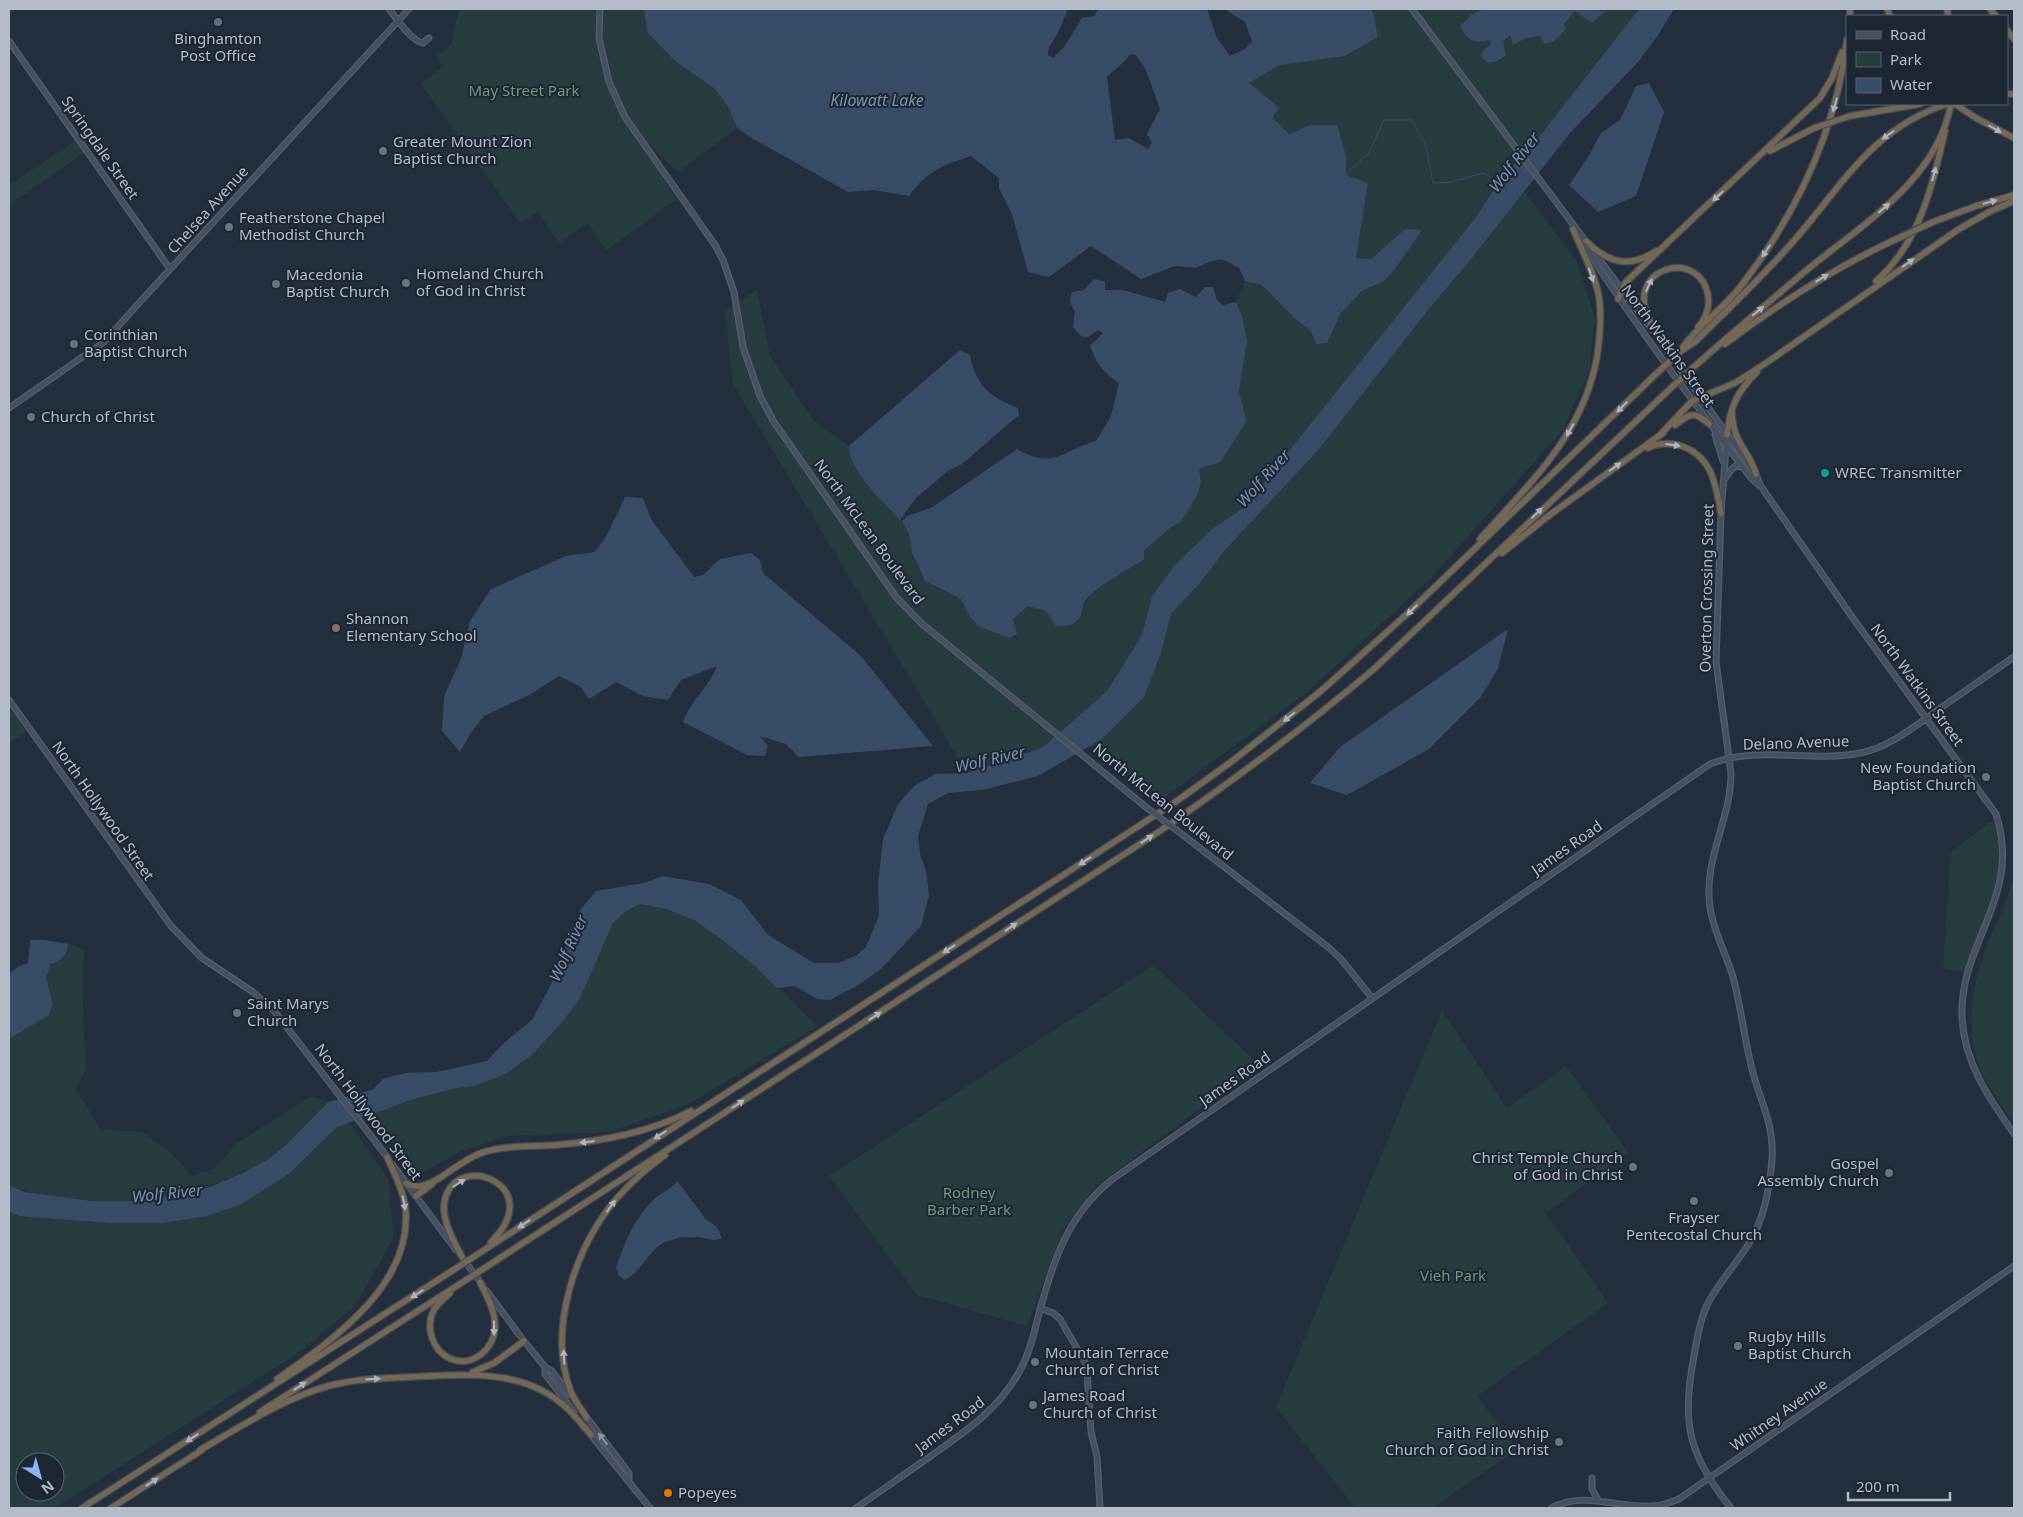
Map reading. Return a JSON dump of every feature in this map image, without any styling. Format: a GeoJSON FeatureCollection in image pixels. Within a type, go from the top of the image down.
{"type":"FeatureCollection","features":[{"type":"Feature","properties":{"kind":"highway"},"geometry":{"type":"LineString","coordinates":[[1618,298],[1625,283],[1820,98],[1840,60],[1846,37]]}},
{"type":"Feature","properties":{"kind":"highway"},"geometry":{"type":"LineString","coordinates":[[1686,343],[1740,287],[1788,217],[1816,160],[1826,134],[1838,94],[1846,46]]}},
{"type":"Feature","properties":{"kind":"highway"},"geometry":{"type":"LineString","coordinates":[[1754,162],[1775,148],[1814,128],[1850,116],[1914,105]]}},
{"type":"Feature","properties":{"kind":"highway"},"geometry":{"type":"LineString","coordinates":[[1956,105],[1976,118],[2014,138]]}},
{"type":"Feature","properties":{"kind":"highway"},"geometry":{"type":"LineString","coordinates":[[82,1508],[1087,860],[1174,803],[1231,762],[1321,691],[1407,614],[1657,373],[1681,351],[1695,342],[1767,272],[1867,152],[1889,134],[1930,110],[1950,106]]}},
{"type":"Feature","properties":{"kind":"highway"},"geometry":{"type":"LineString","coordinates":[[1854,301],[1883,275],[1911,239],[1932,184],[1950,106]]}},
{"type":"Feature","properties":{"kind":"highway"},"geometry":{"type":"LineString","coordinates":[[111,1508],[1152,836],[1230,783],[1333,704],[1374,669],[1670,388],[1771,300],[1881,211],[1905,189],[1936,147],[1950,106]]}},
{"type":"Feature","properties":{"kind":"highway"},"geometry":{"type":"LineString","coordinates":[[1695,366],[1790,298],[1862,255],[1933,222],[1976,206],[2014,195]]}},
{"type":"Feature","properties":{"kind":"highway"},"geometry":{"type":"LineString","coordinates":[[1660,435],[1692,401],[1735,383],[1959,229],[1989,212],[2014,201]]}},
{"type":"Feature","properties":{"kind":"highway"},"geometry":{"type":"LineString","coordinates":[[1455,568],[1549,463],[1568,435],[1582,407],[1593,377],[1599,344],[1601,318],[1599,296],[1573,230]]}},
{"type":"Feature","properties":{"kind":"highway"},"geometry":{"type":"LineString","coordinates":[[1586,241],[1605,256],[1619,262],[1631,262],[1648,256],[1670,241]]}},
{"type":"Feature","properties":{"kind":"highway"},"geometry":{"type":"LineString","coordinates":[[1664,346],[1646,312],[1644,298],[1646,286],[1653,276],[1673,267],[1694,272],[1701,278],[1709,301],[1702,323],[1681,351]]}},
{"type":"Feature","properties":{"kind":"highway"},"geometry":{"type":"LineString","coordinates":[[1727,435],[1729,413],[1741,387],[1766,363]]}},
{"type":"Feature","properties":{"kind":"highway"},"geometry":{"type":"LineString","coordinates":[[1734,403],[1732,413],[1734,432],[1740,445],[1752,462],[1756,474]]}},
{"type":"Feature","properties":{"kind":"highway"},"geometry":{"type":"LineString","coordinates":[[1464,583],[1551,514],[1686,417],[1695,414],[1699,415],[1709,424]]}},
{"type":"Feature","properties":{"kind":"highway"},"geometry":{"type":"LineString","coordinates":[[1628,458],[1654,444],[1671,444],[1686,447],[1698,454],[1713,475],[1721,514]]}},
{"type":"Feature","properties":{"kind":"highway"},"geometry":{"type":"LineString","coordinates":[[406,1183],[420,1186],[429,1183],[472,1156],[489,1150],[586,1143],[617,1138],[654,1127],[716,1099]]}},
{"type":"Feature","properties":{"kind":"highway"},"geometry":{"type":"LineString","coordinates":[[587,1418],[572,1393],[564,1364],[563,1344],[564,1319],[570,1287],[581,1256],[597,1225],[615,1200],[633,1181],[697,1130]]}},
{"type":"Feature","properties":{"kind":"highway"},"geometry":{"type":"LineString","coordinates":[[208,1428],[337,1336],[368,1305],[384,1282],[402,1244],[406,1221],[405,1202],[387,1158]]}},
{"type":"Feature","properties":{"kind":"highway"},"geometry":{"type":"LineString","coordinates":[[416,1196],[455,1166]]}},
{"type":"Feature","properties":{"kind":"highway"},"geometry":{"type":"LineString","coordinates":[[462,1257],[450,1233],[445,1214],[445,1200],[450,1188],[471,1176],[481,1176],[493,1180],[503,1187],[509,1197],[509,1218],[503,1229],[481,1252]]}},
{"type":"Feature","properties":{"kind":"highway"},"geometry":{"type":"LineString","coordinates":[[454,1288],[434,1310],[430,1328],[431,1336],[442,1353],[450,1359],[460,1361],[472,1359],[481,1354],[490,1347],[494,1338],[494,1317],[480,1282]]}},
{"type":"Feature","properties":{"kind":"highway"},"geometry":{"type":"LineString","coordinates":[[456,1375],[477,1371],[494,1363],[524,1341]]}},
{"type":"Feature","properties":{"kind":"highway"},"geometry":{"type":"LineString","coordinates":[[200,1450],[267,1412],[298,1397],[332,1385],[365,1379],[456,1375],[491,1375],[512,1378],[534,1385],[568,1409],[591,1435]]}},
{"type":"Feature","properties":{"kind":"main road"},"geometry":{"type":"LineString","coordinates":[[389,9],[418,42],[423,43],[429,38]]}},
{"type":"Feature","properties":{"kind":"main road","name":"Chelsea Avenue"},"geometry":{"type":"LineString","coordinates":[[9,408],[104,342],[409,9]]}},
{"type":"Feature","properties":{"kind":"main road","name":"North McLean Boulevard"},"geometry":{"type":"LineString","coordinates":[[600,9],[599,38],[609,82],[625,117],[710,238],[723,260],[734,292],[743,347],[760,396],[774,422],[896,597],[921,623],[1147,808],[1328,947],[1341,959],[1372,998]]}},
{"type":"Feature","properties":{"kind":"main road","name":"North Watkins Street"},"geometry":{"type":"LineString","coordinates":[[1412,9],[1664,346],[1756,474],[1760,485],[1865,634],[1996,814],[2003,830],[2008,856]]}},
{"type":"Feature","properties":{"kind":"main road","name":"Springdale Street"},"geometry":{"type":"LineString","coordinates":[[9,41],[170,269]]}},
{"type":"Feature","properties":{"kind":"main road","name":"North Watkins Street"},"geometry":{"type":"LineString","coordinates":[[1565,214],[1573,230],[1618,298],[1692,401],[1742,467],[1760,485]]}},
{"type":"Feature","properties":{"kind":"main road"},"geometry":{"type":"LineString","coordinates":[[1709,424],[1716,436],[1724,465]]}},
{"type":"Feature","properties":{"kind":"main road","name":"Overton Crossing Street"},"geometry":{"type":"LineString","coordinates":[[1727,435],[1721,514],[1716,662],[1731,787],[1725,816],[1710,866],[1709,902],[1712,919],[1733,978],[1754,1079],[1771,1126],[1772,1149],[1770,1179],[1758,1226],[1751,1240],[1717,1288],[1708,1305],[1700,1327],[1687,1397],[1688,1422],[1698,1456],[1710,1478],[1731,1508]]}},
{"type":"Feature","properties":{"kind":"main road"},"geometry":{"type":"LineString","coordinates":[[1723,482],[1732,469],[1737,466],[1742,467]]}},
{"type":"Feature","properties":{"kind":"main road","name":"Delano Avenue"},"geometry":{"type":"LineString","coordinates":[[1729,758],[1757,754],[1840,756],[1862,753],[1878,748],[1927,718],[2014,657]]}},
{"type":"Feature","properties":{"kind":"main road","name":"North Hollywood Street"},"geometry":{"type":"LineString","coordinates":[[9,700],[171,926],[202,958],[253,992],[275,1012],[379,1146],[524,1341],[545,1366],[552,1370],[629,1473],[629,1480]]}},
{"type":"Feature","properties":{"kind":"main road","name":"James Road"},"geometry":{"type":"LineString","coordinates":[[856,1508],[977,1423],[997,1404],[1019,1373],[1030,1349],[1040,1308],[1065,1237],[1086,1204],[1102,1187],[1688,778],[1710,764],[1729,758]]}},
{"type":"Feature","properties":{"kind":"main road"},"geometry":{"type":"LineString","coordinates":[[2003,894],[1969,975],[1963,996],[1962,1018],[1966,1041],[1977,1078],[2014,1134]]}},
{"type":"Feature","properties":{"kind":"main road","name":"Whitney Avenue"},"geometry":{"type":"LineString","coordinates":[[1551,1508],[1562,1502],[1584,1499],[1642,1507],[1655,1506],[1679,1499],[2014,1266]]}},
{"type":"Feature","properties":{"kind":"main road"},"geometry":{"type":"LineString","coordinates":[[1040,1308],[1060,1318],[1085,1362],[1088,1372],[1091,1432],[1096,1456],[1100,1508]]}},
{"type":"Feature","properties":{"kind":"main road","name":"North Hollywood Street"},"geometry":{"type":"LineString","coordinates":[[545,1366],[545,1374],[623,1476],[629,1480],[650,1508]]}},
{"type":"Feature","properties":{"kind":"main road"},"geometry":{"type":"LineString","coordinates":[[1592,1478],[1592,1489],[1598,1500]]}},
{"type":"Feature","properties":{"kind":"green space","name":"May Street Park"},"geometry":{"type":"Polygon","coordinates":[[[459,9],[644,9],[647,32],[675,61],[715,89],[729,108],[737,128],[678,172],[625,121],[677,199],[606,251],[588,223],[559,243],[538,212],[520,223],[421,84],[442,67],[436,57],[451,45],[459,9]]]}},
{"type":"Feature","properties":{"kind":"green space"},"geometry":{"type":"Polygon","coordinates":[[[1378,9],[1483,9],[1462,22],[1480,43],[1489,40],[1491,43],[1482,52],[1486,62],[1501,61],[1503,42],[1511,35],[1513,45],[1526,38],[1540,36],[1545,43],[1549,43],[1563,34],[1564,24],[1575,10],[1581,15],[1605,11],[1598,9],[1639,9],[1535,142],[1500,180],[1476,217],[1256,492],[1252,502],[1212,529],[1152,596],[1142,635],[1107,691],[1042,748],[967,773],[733,384],[725,310],[757,290],[770,356],[813,420],[849,446],[851,456],[861,475],[901,520],[908,534],[920,572],[928,583],[961,599],[970,617],[1017,633],[1013,619],[1028,606],[1046,611],[1057,626],[1083,615],[1084,604],[1094,592],[1144,560],[1144,551],[1171,527],[1180,523],[1201,482],[1199,469],[1234,438],[1247,421],[1239,392],[1242,316],[1236,302],[1245,281],[1262,285],[1295,319],[1327,343],[1341,313],[1362,291],[1384,281],[1395,269],[1405,229],[1371,259],[1355,259],[1368,184],[1345,175],[1346,156],[1310,125],[1289,134],[1273,118],[1279,106],[1249,83],[1280,65],[1345,56],[1378,37],[1373,12],[1378,9]]]}},
{"type":"Feature","properties":{"kind":"green space"},"geometry":{"type":"Polygon","coordinates":[[[75,141],[84,153],[9,205],[9,185],[75,141]]]}},
{"type":"Feature","properties":{"kind":"green space"},"geometry":{"type":"Polygon","coordinates":[[[1523,190],[1577,261],[1595,319],[1589,370],[1562,431],[1430,579],[1306,693],[1162,799],[1089,746],[1102,739],[1161,653],[1171,614],[1200,583],[1226,549],[1320,448],[1429,309],[1468,263],[1523,190]]]}},
{"type":"Feature","properties":{"kind":"green space"},"geometry":{"type":"Polygon","coordinates":[[[9,707],[27,731],[9,743],[9,707]]]}},
{"type":"Feature","properties":{"kind":"green space"},"geometry":{"type":"Polygon","coordinates":[[[1990,822],[1996,824],[2003,849],[2003,879],[1965,972],[1943,968],[1951,852],[1990,822]]]}},
{"type":"Feature","properties":{"kind":"green space"},"geometry":{"type":"Polygon","coordinates":[[[2014,873],[2014,1123],[1983,1075],[1973,1041],[1971,1024],[1974,991],[1978,974],[1989,941],[2007,899],[2014,873]]]}},
{"type":"Feature","properties":{"kind":"green space"},"geometry":{"type":"Polygon","coordinates":[[[640,904],[669,910],[682,915],[712,932],[760,970],[818,1026],[687,1105],[609,1132],[506,1136],[462,1151],[418,1175],[369,1114],[452,1089],[474,1086],[506,1074],[533,1054],[546,1037],[603,944],[613,923],[626,911],[640,904]]]}},
{"type":"Feature","properties":{"kind":"green space"},"geometry":{"type":"Polygon","coordinates":[[[68,944],[85,950],[82,984],[86,1069],[76,1089],[100,1129],[143,1132],[171,1153],[192,1176],[216,1168],[236,1144],[311,1096],[328,1102],[292,1139],[267,1159],[227,1180],[183,1194],[137,1201],[91,1201],[33,1193],[9,1186],[9,1039],[49,1014],[53,1004],[46,978],[51,964],[67,952],[68,944]]]}},
{"type":"Feature","properties":{"kind":"green space","name":"Rodney Barber Park"},"geometry":{"type":"Polygon","coordinates":[[[1154,965],[1259,1065],[1096,1186],[1063,1230],[1027,1326],[917,1295],[829,1176],[1154,965]]]}},
{"type":"Feature","properties":{"kind":"green space","name":"Vieh Park"},"geometry":{"type":"Polygon","coordinates":[[[1442,1010],[1507,1108],[1566,1066],[1628,1153],[1546,1213],[1608,1303],[1477,1396],[1517,1449],[1433,1508],[1355,1508],[1276,1407],[1442,1010]]]}},
{"type":"Feature","properties":{"kind":"green space"},"geometry":{"type":"Polygon","coordinates":[[[349,1122],[388,1179],[394,1237],[355,1306],[298,1353],[65,1502],[65,1452],[15,1452],[15,1502],[64,1502],[55,1508],[9,1508],[9,1212],[19,1216],[109,1223],[163,1223],[240,1205],[289,1174],[337,1127],[349,1122]]]}},
{"type":"Feature","properties":{"kind":"water","name":"Kilowatt Lake"},"geometry":{"type":"Polygon","coordinates":[[[644,9],[1068,9],[1059,31],[1049,47],[1048,55],[1053,58],[1064,47],[1082,18],[1095,16],[1098,9],[1207,9],[1217,38],[1230,56],[1245,49],[1252,41],[1245,22],[1224,9],[1370,9],[1373,12],[1378,37],[1345,56],[1280,65],[1249,83],[1279,107],[1273,118],[1289,134],[1310,125],[1337,125],[1346,156],[1346,175],[1368,183],[1356,258],[1371,259],[1405,229],[1422,230],[1395,269],[1384,281],[1362,291],[1341,313],[1327,343],[1316,344],[1311,331],[1295,319],[1262,285],[1245,281],[1239,268],[1222,259],[1196,268],[1175,266],[1141,279],[1091,246],[1049,277],[1028,272],[1012,214],[999,188],[999,178],[971,156],[936,170],[922,180],[909,196],[874,190],[848,192],[737,128],[729,108],[715,89],[675,61],[647,32],[644,9]],[[1130,54],[1107,77],[1115,140],[1129,138],[1148,149],[1152,143],[1147,134],[1160,109],[1146,70],[1136,55],[1130,54]]]}},
{"type":"Feature","properties":{"kind":"water"},"geometry":{"type":"Polygon","coordinates":[[[1483,9],[1598,9],[1606,11],[1592,23],[1575,11],[1564,24],[1566,28],[1562,33],[1555,40],[1545,44],[1540,36],[1526,38],[1513,45],[1510,35],[1503,42],[1506,55],[1497,61],[1486,62],[1482,57],[1482,52],[1491,43],[1489,40],[1480,42],[1472,40],[1460,26],[1471,15],[1483,9]]]}},
{"type":"Feature","properties":{"kind":"water","name":"Wolf River"},"geometry":{"type":"Polygon","coordinates":[[[1639,9],[1674,9],[1639,61],[1570,133],[1320,448],[1226,549],[1200,583],[1171,614],[1161,653],[1144,697],[1102,739],[1038,776],[981,790],[948,793],[928,804],[918,836],[920,854],[926,871],[929,896],[921,926],[882,968],[860,984],[830,1000],[817,999],[795,986],[777,988],[755,966],[694,920],[666,909],[640,904],[626,911],[613,923],[579,1000],[533,1054],[506,1074],[474,1086],[452,1089],[411,1100],[337,1127],[289,1174],[240,1205],[206,1216],[163,1223],[109,1223],[19,1216],[9,1212],[9,1186],[25,1192],[92,1201],[133,1201],[173,1196],[210,1187],[245,1172],[268,1159],[286,1145],[328,1102],[372,1090],[383,1079],[406,1073],[436,1072],[487,1061],[505,1042],[532,1020],[557,973],[569,935],[581,909],[596,891],[644,883],[663,876],[709,884],[741,900],[768,935],[814,963],[839,963],[857,955],[866,947],[879,916],[878,884],[883,839],[898,804],[914,786],[935,774],[967,773],[1042,748],[1107,691],[1142,635],[1152,596],[1175,565],[1212,529],[1252,502],[1256,492],[1476,217],[1500,180],[1535,142],[1639,9]]]}},
{"type":"Feature","properties":{"kind":"water"},"geometry":{"type":"Polygon","coordinates":[[[1649,83],[1664,112],[1636,196],[1598,212],[1569,185],[1588,157],[1601,133],[1620,120],[1636,86],[1649,83]]]}},
{"type":"Feature","properties":{"kind":"water"},"geometry":{"type":"Polygon","coordinates":[[[1094,279],[1105,281],[1105,290],[1123,290],[1165,302],[1168,293],[1180,289],[1196,297],[1205,287],[1213,287],[1217,300],[1223,305],[1236,302],[1242,316],[1247,341],[1239,392],[1247,421],[1220,462],[1199,469],[1201,482],[1197,496],[1180,523],[1171,527],[1144,551],[1144,560],[1089,596],[1085,601],[1081,616],[1072,624],[1056,626],[1046,611],[1028,606],[1013,619],[1017,634],[1010,638],[978,626],[970,617],[961,599],[925,581],[912,553],[909,535],[902,521],[907,516],[931,508],[1017,449],[1029,455],[1049,458],[1057,457],[1096,441],[1111,416],[1119,383],[1101,368],[1090,346],[1103,333],[1098,330],[1088,337],[1082,337],[1073,327],[1075,311],[1070,300],[1072,292],[1084,290],[1094,279]]]}},
{"type":"Feature","properties":{"kind":"water"},"geometry":{"type":"Polygon","coordinates":[[[960,350],[970,355],[976,375],[986,389],[992,395],[1018,408],[1019,415],[962,464],[948,471],[916,498],[900,520],[861,476],[850,456],[849,446],[960,350]]]}},
{"type":"Feature","properties":{"kind":"water"},"geometry":{"type":"Polygon","coordinates":[[[625,497],[643,498],[651,519],[694,577],[703,575],[720,559],[751,553],[760,560],[763,573],[861,656],[933,746],[799,757],[786,744],[760,736],[768,746],[765,756],[747,755],[683,722],[690,707],[710,680],[717,666],[681,680],[668,700],[643,696],[616,682],[589,699],[581,687],[559,676],[529,695],[484,716],[470,734],[460,752],[442,731],[444,696],[461,659],[470,621],[491,589],[566,556],[595,552],[607,535],[625,497]]]}},
{"type":"Feature","properties":{"kind":"water"},"geometry":{"type":"Polygon","coordinates":[[[1508,629],[1498,669],[1480,698],[1429,749],[1347,795],[1310,783],[1340,747],[1508,629]]]}},
{"type":"Feature","properties":{"kind":"water"},"geometry":{"type":"Polygon","coordinates":[[[30,940],[45,940],[68,944],[63,957],[51,964],[46,978],[53,1004],[49,1015],[9,1039],[9,974],[19,966],[28,963],[30,940]]]}},
{"type":"Feature","properties":{"kind":"water"},"geometry":{"type":"Polygon","coordinates":[[[677,1181],[706,1219],[717,1227],[722,1238],[711,1240],[699,1237],[681,1237],[663,1243],[654,1250],[630,1277],[624,1280],[618,1275],[616,1269],[630,1232],[640,1215],[653,1200],[677,1181]]]}},
{"type":"Feature","properties":{"kind":"waterway"},"geometry":{"type":"LineString","coordinates":[[9,13],[15,9]]}},
{"type":"Feature","properties":{"kind":"waterway","name":"Wolf River"},"geometry":{"type":"LineString","coordinates":[[1345,175],[1369,153],[1384,120],[1412,120],[1426,146],[1433,183],[1450,182],[1484,173],[1498,182]]}},
{"type":"Feature","properties":{"kind":"place","name":"Binghamton Post Office"},"geometry":{"type":"Point","coordinates":[218,22]}},
{"type":"Feature","properties":{"kind":"place","name":"Greater Mount Zion Baptist Church"},"geometry":{"type":"Point","coordinates":[383,151]}},
{"type":"Feature","properties":{"kind":"place","name":"Featherstone Chapel Methodist Church"},"geometry":{"type":"Point","coordinates":[229,227]}},
{"type":"Feature","properties":{"kind":"place","name":"Homeland Church of God in Christ"},"geometry":{"type":"Point","coordinates":[406,283]}},
{"type":"Feature","properties":{"kind":"place","name":"Macedonia Baptist Church"},"geometry":{"type":"Point","coordinates":[276,284]}},
{"type":"Feature","properties":{"kind":"place","name":"Corinthian Baptist Church"},"geometry":{"type":"Point","coordinates":[74,344]}},
{"type":"Feature","properties":{"kind":"place","name":"Church of Christ"},"geometry":{"type":"Point","coordinates":[31,417]}},
{"type":"Feature","properties":{"kind":"place","name":"WREC Transmitter"},"geometry":{"type":"Point","coordinates":[1825,473]}},
{"type":"Feature","properties":{"kind":"place","name":"Shannon Elementary School"},"geometry":{"type":"Point","coordinates":[336,628]}},
{"type":"Feature","properties":{"kind":"place","name":"New Foundation Baptist Church"},"geometry":{"type":"Point","coordinates":[1986,777]}},
{"type":"Feature","properties":{"kind":"place","name":"Saint Marys Church"},"geometry":{"type":"Point","coordinates":[237,1013]}},
{"type":"Feature","properties":{"kind":"place","name":"Christ Temple Church of God in Christ"},"geometry":{"type":"Point","coordinates":[1633,1167]}},
{"type":"Feature","properties":{"kind":"place","name":"Gospel Assembly Church"},"geometry":{"type":"Point","coordinates":[1889,1173]}},
{"type":"Feature","properties":{"kind":"place","name":"Frayser Pentecostal Church"},"geometry":{"type":"Point","coordinates":[1694,1201]}},
{"type":"Feature","properties":{"kind":"place","name":"Rugby Hills Baptist Church"},"geometry":{"type":"Point","coordinates":[1738,1346]}},
{"type":"Feature","properties":{"kind":"place","name":"Mountain Terrace Church of Christ"},"geometry":{"type":"Point","coordinates":[1035,1362]}},
{"type":"Feature","properties":{"kind":"place","name":"James Road Church of Christ"},"geometry":{"type":"Point","coordinates":[1033,1405]}},
{"type":"Feature","properties":{"kind":"place","name":"Faith Fellowship Church of God in Christ"},"geometry":{"type":"Point","coordinates":[1559,1442]}},
{"type":"Feature","properties":{"kind":"place","name":"Popeyes"},"geometry":{"type":"Point","coordinates":[668,1493]}}]}
